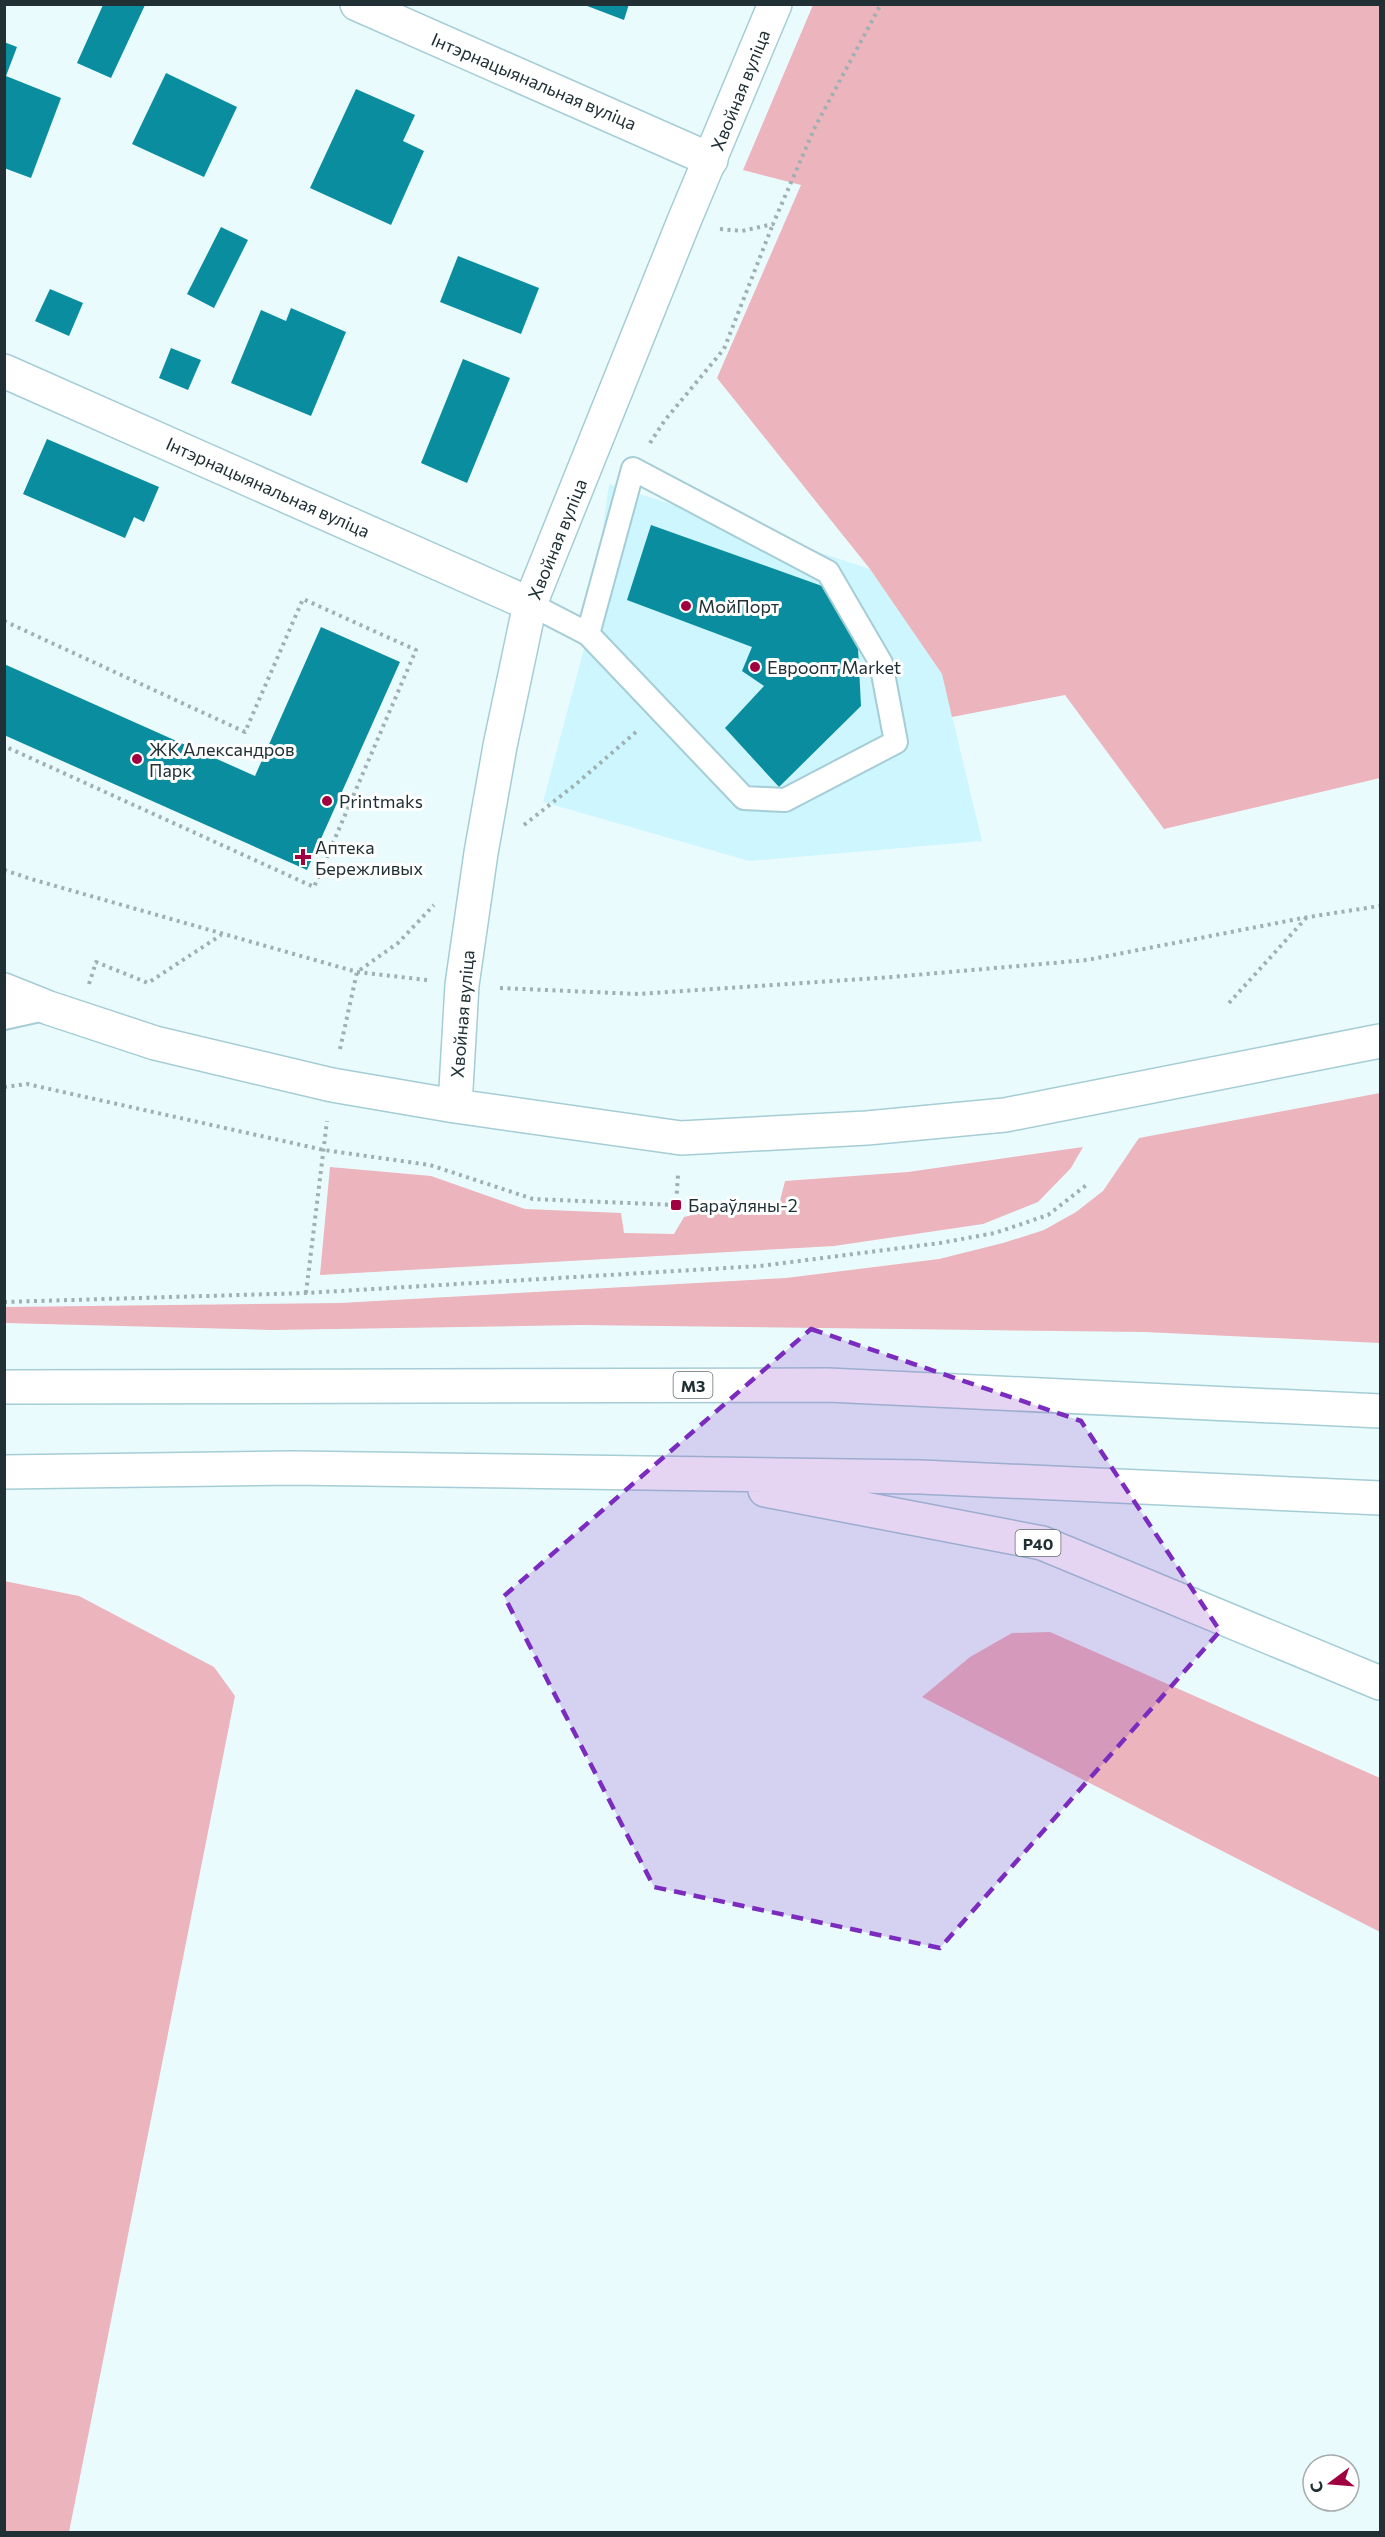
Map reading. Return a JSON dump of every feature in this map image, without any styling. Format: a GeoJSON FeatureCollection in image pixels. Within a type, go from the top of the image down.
{"type":"FeatureCollection","features":[{"type":"Feature","properties":{"kind":"main road","name":"Інтэрнацыянальная вуліца"},"geometry":{"type":"LineString","coordinates":[[357,4],[711,159]]}},
{"type":"Feature","properties":{"kind":"main road","name":"Хвойная вуліца"},"geometry":{"type":"LineString","coordinates":[[455,1106],[462,985],[481,853],[500,746],[530,604],[684,221],[776,4]]}},
{"type":"Feature","properties":{"kind":"main road","name":"Інтэрнацыянальная вуліца"},"geometry":{"type":"LineString","coordinates":[[4,371],[530,604]]}},
{"type":"Feature","properties":{"kind":"main road"},"geometry":{"type":"LineString","coordinates":[[4,990],[49,1008],[154,1043],[332,1084],[455,1106],[681,1138],[867,1128],[1005,1115],[1380,1041]]}},
{"type":"Feature","properties":{"kind":"main road","name":"М3"},"geometry":{"type":"LineString","coordinates":[[4,1387],[828,1385],[1380,1411]]}},
{"type":"Feature","properties":{"kind":"main road"},"geometry":{"type":"LineString","coordinates":[[4,1472],[293,1467],[921,1477],[1380,1498]]}},
{"type":"Feature","properties":{"kind":"main road","name":"Р40"},"geometry":{"type":"LineString","coordinates":[[675,1473],[1042,1543],[1380,1683]]}},
{"type":"Feature","properties":{"kind":"lane"},"geometry":{"type":"LineString","coordinates":[[530,604],[588,634],[744,798],[784,800],[896,742],[881,663],[828,572],[633,469],[588,634]]}},
{"type":"Feature","properties":{"kind":"lane"},"geometry":{"type":"LineString","coordinates":[[4,1017],[49,1008]]}},
{"type":"Feature","properties":{"kind":"path"},"geometry":{"type":"LineString","coordinates":[[633,469],[665,420],[724,349],[773,224],[815,127],[881,4]]}},
{"type":"Feature","properties":{"kind":"path"},"geometry":{"type":"LineString","coordinates":[[684,221],[710,228],[742,231],[773,224]]}},
{"type":"Feature","properties":{"kind":"path"},"geometry":{"type":"LineString","coordinates":[[4,621],[245,732],[303,599],[416,650],[314,887],[4,746]]}},
{"type":"Feature","properties":{"kind":"path"},"geometry":{"type":"LineString","coordinates":[[481,853],[500,843],[576,784],[660,711]]}},
{"type":"Feature","properties":{"kind":"path"},"geometry":{"type":"LineString","coordinates":[[4,870],[357,972],[528,991],[638,994],[892,977],[1087,960],[1308,917],[1380,906]]}},
{"type":"Feature","properties":{"kind":"path"},"geometry":{"type":"LineString","coordinates":[[332,1084],[357,972],[398,943],[436,902]]}},
{"type":"Feature","properties":{"kind":"path"},"geometry":{"type":"LineString","coordinates":[[1229,1003],[1308,917]]}},
{"type":"Feature","properties":{"kind":"path"},"geometry":{"type":"LineString","coordinates":[[96,962],[148,983],[221,934]]}},
{"type":"Feature","properties":{"kind":"path"},"geometry":{"type":"LineString","coordinates":[[4,1087],[27,1084],[324,1150],[430,1165],[533,1199],[676,1205]]}},
{"type":"Feature","properties":{"kind":"path"},"geometry":{"type":"LineString","coordinates":[[306,1293],[324,1150]]}},
{"type":"Feature","properties":{"kind":"path"},"geometry":{"type":"LineString","coordinates":[[4,1302],[306,1293],[760,1266],[929,1245],[995,1233],[1048,1215],[1089,1183]]}},
{"type":"Feature","properties":{"kind":"highlighted area"},"geometry":{"type":"Polygon","coordinates":[[[811,1329],[1081,1421],[1220,1631],[940,1948],[654,1887],[504,1596],[811,1329]]]}},
{"type":"Feature","properties":{"kind":"shaded area"},"geometry":{"type":"Polygon","coordinates":[[[813,5],[1380,5],[1380,778],[1164,829],[1065,695],[952,717],[942,674],[870,569],[717,378],[801,185],[743,170],[813,5]]]}},
{"type":"Feature","properties":{"kind":"shaded area"},"geometry":{"type":"Polygon","coordinates":[[[609,484],[870,569],[942,674],[982,841],[749,861],[543,802],[588,634],[609,484]]]}},
{"type":"Feature","properties":{"kind":"shaded area"},"geometry":{"type":"Polygon","coordinates":[[[1380,1093],[1380,1343],[1145,1332],[580,1325],[272,1330],[5,1323],[5,1307],[340,1303],[786,1278],[939,1259],[1044,1230],[1076,1212],[1103,1191],[1139,1138],[1380,1093]]]}},
{"type":"Feature","properties":{"kind":"shaded area"},"geometry":{"type":"Polygon","coordinates":[[[1083,1147],[1071,1168],[1038,1202],[983,1224],[834,1246],[320,1275],[330,1167],[431,1176],[525,1209],[621,1213],[624,1233],[674,1234],[684,1217],[714,1210],[778,1209],[785,1181],[908,1172],[1083,1147]]]}},
{"type":"Feature","properties":{"kind":"shaded area"},"geometry":{"type":"Polygon","coordinates":[[[4,1581],[79,1596],[214,1667],[235,1696],[69,2532],[5,2532],[4,1581]]]}},
{"type":"Feature","properties":{"kind":"shaded area"},"geometry":{"type":"Polygon","coordinates":[[[1050,1632],[1380,1778],[1380,1932],[922,1697],[970,1657],[1012,1633],[1050,1632]]]}},
{"type":"Feature","properties":{"kind":"building"},"geometry":{"type":"Polygon","coordinates":[[[582,4],[629,4],[624,20],[582,4]]]}},
{"type":"Feature","properties":{"kind":"building"},"geometry":{"type":"Polygon","coordinates":[[[103,5],[145,5],[111,78],[77,63],[103,5]]]}},
{"type":"Feature","properties":{"kind":"building"},"geometry":{"type":"Polygon","coordinates":[[[4,42],[17,47],[6,76],[61,98],[31,178],[4,168],[4,42]]]}},
{"type":"Feature","properties":{"kind":"building"},"geometry":{"type":"Polygon","coordinates":[[[166,73],[237,107],[204,177],[132,144],[166,73]]]}},
{"type":"Feature","properties":{"kind":"building"},"geometry":{"type":"Polygon","coordinates":[[[356,89],[415,115],[403,141],[424,151],[391,225],[310,188],[356,89]]]}},
{"type":"Feature","properties":{"kind":"building"},"geometry":{"type":"Polygon","coordinates":[[[221,227],[248,240],[214,308],[187,294],[221,227]]]}},
{"type":"Feature","properties":{"kind":"building"},"geometry":{"type":"Polygon","coordinates":[[[458,256],[539,288],[521,334],[440,302],[458,256]]]}},
{"type":"Feature","properties":{"kind":"building"},"geometry":{"type":"Polygon","coordinates":[[[50,289],[83,303],[69,336],[35,321],[50,289]]]}},
{"type":"Feature","properties":{"kind":"building"},"geometry":{"type":"Polygon","coordinates":[[[291,308],[346,332],[311,416],[231,383],[261,310],[286,321],[291,308]]]}},
{"type":"Feature","properties":{"kind":"building"},"geometry":{"type":"Polygon","coordinates":[[[171,348],[201,360],[188,390],[159,378],[171,348]]]}},
{"type":"Feature","properties":{"kind":"building"},"geometry":{"type":"Polygon","coordinates":[[[463,359],[510,378],[467,483],[421,463],[463,359]]]}},
{"type":"Feature","properties":{"kind":"building"},"geometry":{"type":"Polygon","coordinates":[[[47,439],[159,487],[144,522],[134,517],[125,538],[23,494],[47,439]]]}},
{"type":"Feature","properties":{"kind":"building"},"geometry":{"type":"Polygon","coordinates":[[[651,525],[822,586],[858,648],[861,706],[779,787],[725,728],[764,686],[742,671],[752,647],[627,600],[651,525]]]}},
{"type":"Feature","properties":{"kind":"building","name":"ЖК Александров Парк"},"geometry":{"type":"Polygon","coordinates":[[[321,627],[400,662],[307,870],[4,735],[4,664],[255,776],[321,627]]]}},
{"type":"Feature","properties":{"kind":"place","name":"МойПорт"},"geometry":{"type":"Point","coordinates":[686,606]}},
{"type":"Feature","properties":{"kind":"place","name":"Евроопт Market"},"geometry":{"type":"Point","coordinates":[755,667]}},
{"type":"Feature","properties":{"kind":"place","name":"ЖК Александров Парк"},"geometry":{"type":"Point","coordinates":[137,759]}},
{"type":"Feature","properties":{"kind":"place","name":"Printmaks"},"geometry":{"type":"Point","coordinates":[327,801]}},
{"type":"Feature","properties":{"kind":"place","name":"Аптека Бережливых"},"geometry":{"type":"Point","coordinates":[303,857]}},
{"type":"Feature","properties":{"kind":"place","name":"Бараўляны-2"},"geometry":{"type":"Point","coordinates":[676,1205]}}]}
